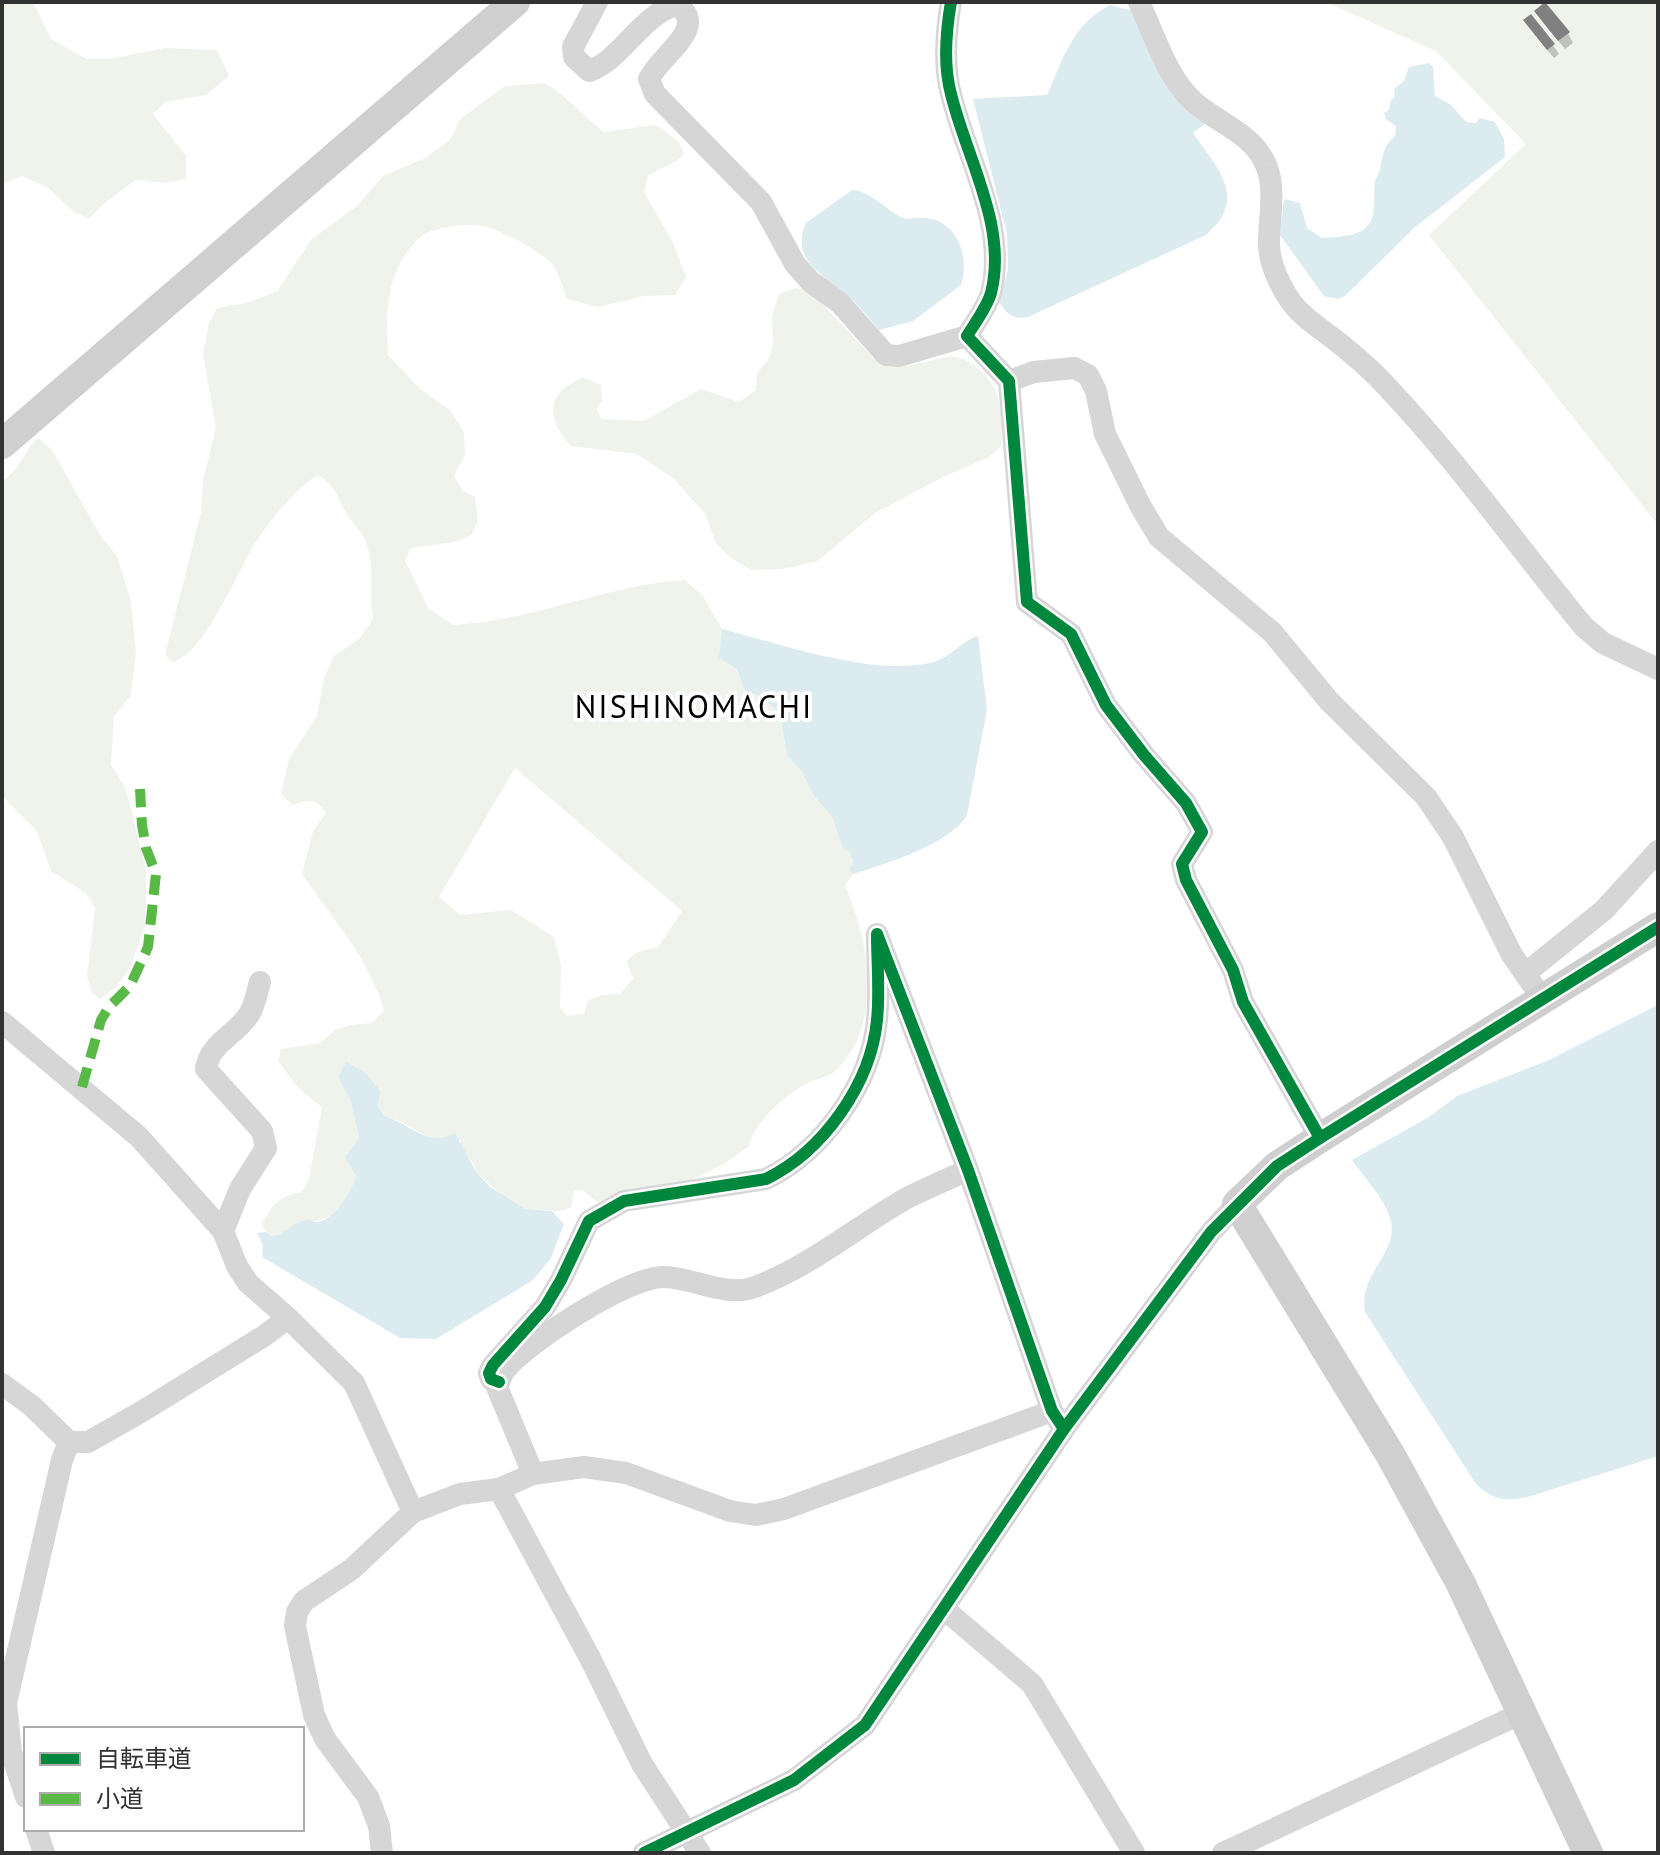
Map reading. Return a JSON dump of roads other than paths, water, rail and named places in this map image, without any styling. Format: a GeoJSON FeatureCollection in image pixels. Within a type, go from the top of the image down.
{"type":"FeatureCollection","features":[{"type":"Feature","properties":{"kind":"street"},"geometry":{"type":"LineString","coordinates":[[2,444],[515,2]]}},
{"type":"Feature","properties":{"kind":"street"},"geometry":{"type":"LineString","coordinates":[[597,2],[573,47],[574,57],[589,71],[601,67],[665,8],[677,5],[687,11],[690,22],[686,33],[654,68],[649,79],[655,94],[761,202],[795,264],[811,282],[840,303],[886,355],[899,356],[967,336],[990,294],[994,266],[992,233],[983,194],[950,93],[947,24],[951,2]]}},
{"type":"Feature","properties":{"kind":"street"},"geometry":{"type":"LineString","coordinates":[[1139,2],[1178,84],[1194,102],[1244,138],[1267,165],[1271,191],[1269,246],[1275,271],[1287,297],[1307,320],[1350,353],[1419,421],[1584,627],[1603,643],[1658,669]]}},
{"type":"Feature","properties":{"kind":"street"},"geometry":{"type":"LineString","coordinates":[[967,336],[1009,381],[1027,602],[1071,634],[1106,705],[1186,803],[1197,822],[1202,832],[1182,864],[1186,880],[1233,970],[1243,1002],[1320,1138]]}},
{"type":"Feature","properties":{"kind":"street"},"geometry":{"type":"LineString","coordinates":[[1009,381],[1034,372],[1074,368],[1088,375],[1096,391],[1105,434],[1159,537],[1272,632],[1329,701],[1426,797],[1453,837],[1512,955],[1534,986]]}},
{"type":"Feature","properties":{"kind":"street"},"geometry":{"type":"LineString","coordinates":[[1534,986],[1658,851]]}},
{"type":"Feature","properties":{"kind":"street"},"geometry":{"type":"LineString","coordinates":[[644,1853],[794,1780],[865,1725],[943,1608],[1058,1420],[1211,1232],[1277,1166],[1534,986],[1658,927]]}},
{"type":"Feature","properties":{"kind":"street"},"geometry":{"type":"LineString","coordinates":[[499,1382],[491,1379],[489,1373],[493,1365],[545,1307],[589,1221],[624,1201],[766,1179],[787,1169],[828,1129],[848,1102],[872,1044],[877,1019],[877,934],[968,1170],[1058,1420]]}},
{"type":"Feature","properties":{"kind":"street"},"geometry":{"type":"LineString","coordinates":[[223,1231],[240,1189],[266,1148],[262,1131],[218,1085],[206,1069],[207,1061],[212,1051],[250,1013],[260,982]]}},
{"type":"Feature","properties":{"kind":"street"},"geometry":{"type":"LineString","coordinates":[[2,1022],[139,1137],[223,1231],[237,1266],[248,1283],[354,1383],[413,1512]]}},
{"type":"Feature","properties":{"kind":"street"},"geometry":{"type":"LineString","coordinates":[[533,1474],[497,1387],[504,1372],[544,1336],[630,1286],[664,1276],[733,1290],[751,1288],[791,1271],[907,1199],[968,1170]]}},
{"type":"Feature","properties":{"kind":"street"},"geometry":{"type":"LineString","coordinates":[[1237,1204],[1390,1454],[1460,1582],[1588,1853]]}},
{"type":"Feature","properties":{"kind":"street"},"geometry":{"type":"LineString","coordinates":[[2,1384],[32,1406],[69,1442],[88,1442],[264,1336],[288,1318]]}},
{"type":"Feature","properties":{"kind":"street"},"geometry":{"type":"LineString","coordinates":[[382,1853],[379,1826],[368,1797],[325,1739],[314,1715],[295,1626],[297,1612],[304,1601],[352,1569],[413,1512],[460,1494],[499,1489],[533,1474],[584,1467],[626,1473],[730,1511],[756,1515],[784,1509],[1058,1420]]}},
{"type":"Feature","properties":{"kind":"street"},"geometry":{"type":"LineString","coordinates":[[24,1791],[11,1752],[6,1703],[62,1460],[69,1442]]}},
{"type":"Feature","properties":{"kind":"street"},"geometry":{"type":"LineString","coordinates":[[499,1489],[591,1660],[642,1764],[700,1853]]}},
{"type":"Feature","properties":{"kind":"street"},"geometry":{"type":"LineString","coordinates":[[943,1608],[1032,1684],[1134,1853]]}},
{"type":"Feature","properties":{"kind":"street"},"geometry":{"type":"LineString","coordinates":[[1223,1853],[1522,1713]]}},
{"type":"Feature","properties":{"kind":"street"},"geometry":{"type":"LineString","coordinates":[[37,1831],[44,1853]]}},
{"type":"Feature","properties":{"kind":"district","name":"NISHINOMACHI"},"geometry":{"type":"Point","coordinates":[694,707]}}]}
